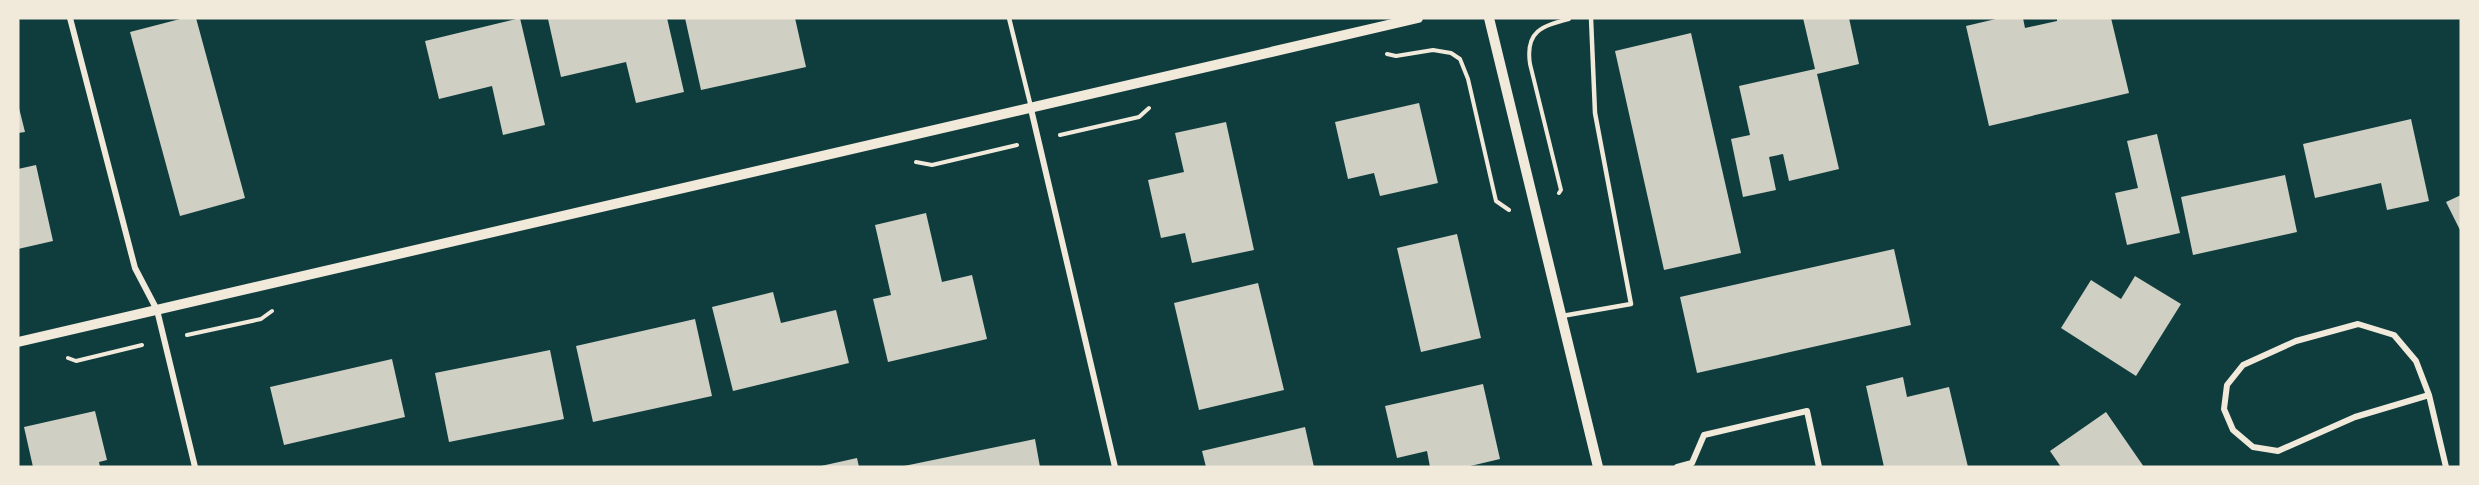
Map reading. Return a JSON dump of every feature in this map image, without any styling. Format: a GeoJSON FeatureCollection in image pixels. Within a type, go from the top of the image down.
{"type":"FeatureCollection","features":[{"type":"Feature","properties":{"kind":"street"},"geometry":{"type":"LineString","coordinates":[[70,18],[135,268],[157,310],[195,467]]}},
{"type":"Feature","properties":{"kind":"street"},"geometry":{"type":"LineString","coordinates":[[18,342],[1418,18]]}},
{"type":"Feature","properties":{"kind":"street"},"geometry":{"type":"LineString","coordinates":[[1489,18],[1598,467]]}},
{"type":"Feature","properties":{"kind":"street"},"geometry":{"type":"LineString","coordinates":[[1031,109],[1115,467]]}},
{"type":"Feature","properties":{"kind":"street"},"geometry":{"type":"LineString","coordinates":[[2429,395],[2355,417],[2278,451],[2253,447],[2233,430],[2224,409],[2227,385],[2243,365],[2296,341],[2358,324],[2394,335],[2416,361],[2429,395],[2446,467]]}},
{"type":"Feature","properties":{"kind":"street"},"geometry":{"type":"LineString","coordinates":[[1677,467],[1692,463],[1704,435],[1807,411],[1819,467]]}},
{"type":"Feature","properties":{"kind":"lane"},"geometry":{"type":"LineString","coordinates":[[1009,18],[1031,109]]}},
{"type":"Feature","properties":{"kind":"lane"},"geometry":{"type":"LineString","coordinates":[[1562,316],[1631,304],[1595,113],[1591,18]]}},
{"type":"Feature","properties":{"kind":"path"},"geometry":{"type":"LineString","coordinates":[[1552,20],[1575,18]]}},
{"type":"Feature","properties":{"kind":"path"},"geometry":{"type":"LineString","coordinates":[[1386,53],[1396,56],[1433,50],[1451,53],[1460,59],[1468,79],[1496,201],[1540,232]]}},
{"type":"Feature","properties":{"kind":"building"},"geometry":{"type":"Polygon","coordinates":[[[184,18],[196,18],[245,198],[180,216],[130,32],[184,18]]]}},
{"type":"Feature","properties":{"kind":"building"},"geometry":{"type":"Polygon","coordinates":[[[520,18],[545,125],[503,135],[492,86],[439,99],[425,41],[520,18]]]}},
{"type":"Feature","properties":{"kind":"building"},"geometry":{"type":"Polygon","coordinates":[[[667,18],[684,92],[636,103],[626,62],[561,77],[548,19],[667,18]]]}},
{"type":"Feature","properties":{"kind":"building"},"geometry":{"type":"Polygon","coordinates":[[[685,18],[795,18],[806,67],[701,90],[685,18]]]}},
{"type":"Feature","properties":{"kind":"building"},"geometry":{"type":"Polygon","coordinates":[[[1803,18],[1849,18],[1859,64],[1817,74],[1839,169],[1789,181],[1783,154],[1769,157],[1776,190],[1743,197],[1731,139],[1750,135],[1739,86],[1815,69],[1803,18]]]}},
{"type":"Feature","properties":{"kind":"building"},"geometry":{"type":"Polygon","coordinates":[[[2000,18],[2023,18],[2025,28],[2057,21],[2057,18],[2111,18],[2129,93],[1989,126],[1966,26],[2000,18]]]}},
{"type":"Feature","properties":{"kind":"building"},"geometry":{"type":"Polygon","coordinates":[[[1691,33],[1741,253],[1664,270],[1615,51],[1691,33]]]}},
{"type":"Feature","properties":{"kind":"building"},"geometry":{"type":"Polygon","coordinates":[[[1419,103],[1438,183],[1380,196],[1374,173],[1348,179],[1335,122],[1419,103]]]}},
{"type":"Feature","properties":{"kind":"building"},"geometry":{"type":"Polygon","coordinates":[[[18,104],[25,132],[18,133],[18,104]]]}},
{"type":"Feature","properties":{"kind":"building"},"geometry":{"type":"Polygon","coordinates":[[[2411,119],[2429,201],[2387,210],[2381,183],[2315,198],[2303,144],[2411,119]]]}},
{"type":"Feature","properties":{"kind":"building"},"geometry":{"type":"Polygon","coordinates":[[[1226,122],[1254,250],[1192,263],[1185,233],[1161,238],[1148,180],[1184,172],[1175,133],[1226,122]]]}},
{"type":"Feature","properties":{"kind":"building"},"geometry":{"type":"Polygon","coordinates":[[[2157,134],[2180,233],[2127,245],[2115,193],[2138,188],[2127,141],[2157,134]]]}},
{"type":"Feature","properties":{"kind":"building"},"geometry":{"type":"Polygon","coordinates":[[[36,165],[53,241],[18,249],[18,169],[36,165]]]}},
{"type":"Feature","properties":{"kind":"building"},"geometry":{"type":"Polygon","coordinates":[[[2285,175],[2297,232],[2193,255],[2181,197],[2285,175]]]}},
{"type":"Feature","properties":{"kind":"building"},"geometry":{"type":"Polygon","coordinates":[[[2461,195],[2461,232],[2446,202],[2461,195]]]}},
{"type":"Feature","properties":{"kind":"building"},"geometry":{"type":"Polygon","coordinates":[[[926,213],[942,282],[972,275],[987,339],[888,362],[873,299],[891,295],[875,225],[926,213]]]}},
{"type":"Feature","properties":{"kind":"building"},"geometry":{"type":"Polygon","coordinates":[[[1457,234],[1481,338],[1421,352],[1397,248],[1457,234]]]}},
{"type":"Feature","properties":{"kind":"building"},"geometry":{"type":"Polygon","coordinates":[[[1894,249],[1911,325],[1697,373],[1680,297],[1894,249]]]}},
{"type":"Feature","properties":{"kind":"building"},"geometry":{"type":"Polygon","coordinates":[[[2135,276],[2181,304],[2136,376],[2061,328],[2091,280],[2121,299],[2135,276]]]}},
{"type":"Feature","properties":{"kind":"building"},"geometry":{"type":"Polygon","coordinates":[[[1258,283],[1284,390],[1199,410],[1174,303],[1258,283]]]}},
{"type":"Feature","properties":{"kind":"building"},"geometry":{"type":"Polygon","coordinates":[[[773,292],[781,323],[836,310],[849,363],[733,391],[712,307],[773,292]]]}},
{"type":"Feature","properties":{"kind":"building"},"geometry":{"type":"Polygon","coordinates":[[[695,319],[712,396],[593,422],[576,346],[695,319]]]}},
{"type":"Feature","properties":{"kind":"building"},"geometry":{"type":"Polygon","coordinates":[[[550,350],[564,419],[449,442],[435,373],[550,350]]]}},
{"type":"Feature","properties":{"kind":"building"},"geometry":{"type":"Polygon","coordinates":[[[392,359],[405,417],[284,445],[270,387],[392,359]]]}},
{"type":"Feature","properties":{"kind":"building"},"geometry":{"type":"Polygon","coordinates":[[[1903,377],[1907,397],[1949,387],[1968,467],[1884,467],[1866,386],[1903,377]]]}},
{"type":"Feature","properties":{"kind":"building"},"geometry":{"type":"Polygon","coordinates":[[[1483,384],[1500,459],[1466,467],[1430,467],[1427,451],[1397,458],[1385,406],[1483,384]]]}},
{"type":"Feature","properties":{"kind":"building"},"geometry":{"type":"Polygon","coordinates":[[[95,411],[107,460],[99,462],[100,467],[33,467],[24,427],[95,411]]]}},
{"type":"Feature","properties":{"kind":"building"},"geometry":{"type":"Polygon","coordinates":[[[2106,412],[2144,467],[2061,467],[2050,451],[2106,412]]]}},
{"type":"Feature","properties":{"kind":"building"},"geometry":{"type":"Polygon","coordinates":[[[1305,427],[1314,467],[1206,467],[1202,451],[1305,427]]]}},
{"type":"Feature","properties":{"kind":"building"},"geometry":{"type":"Polygon","coordinates":[[[1035,439],[1040,467],[904,466],[1035,439]]]}},
{"type":"Feature","properties":{"kind":"building"},"geometry":{"type":"Polygon","coordinates":[[[857,458],[859,467],[821,467],[821,466],[857,458]]]}}]}
